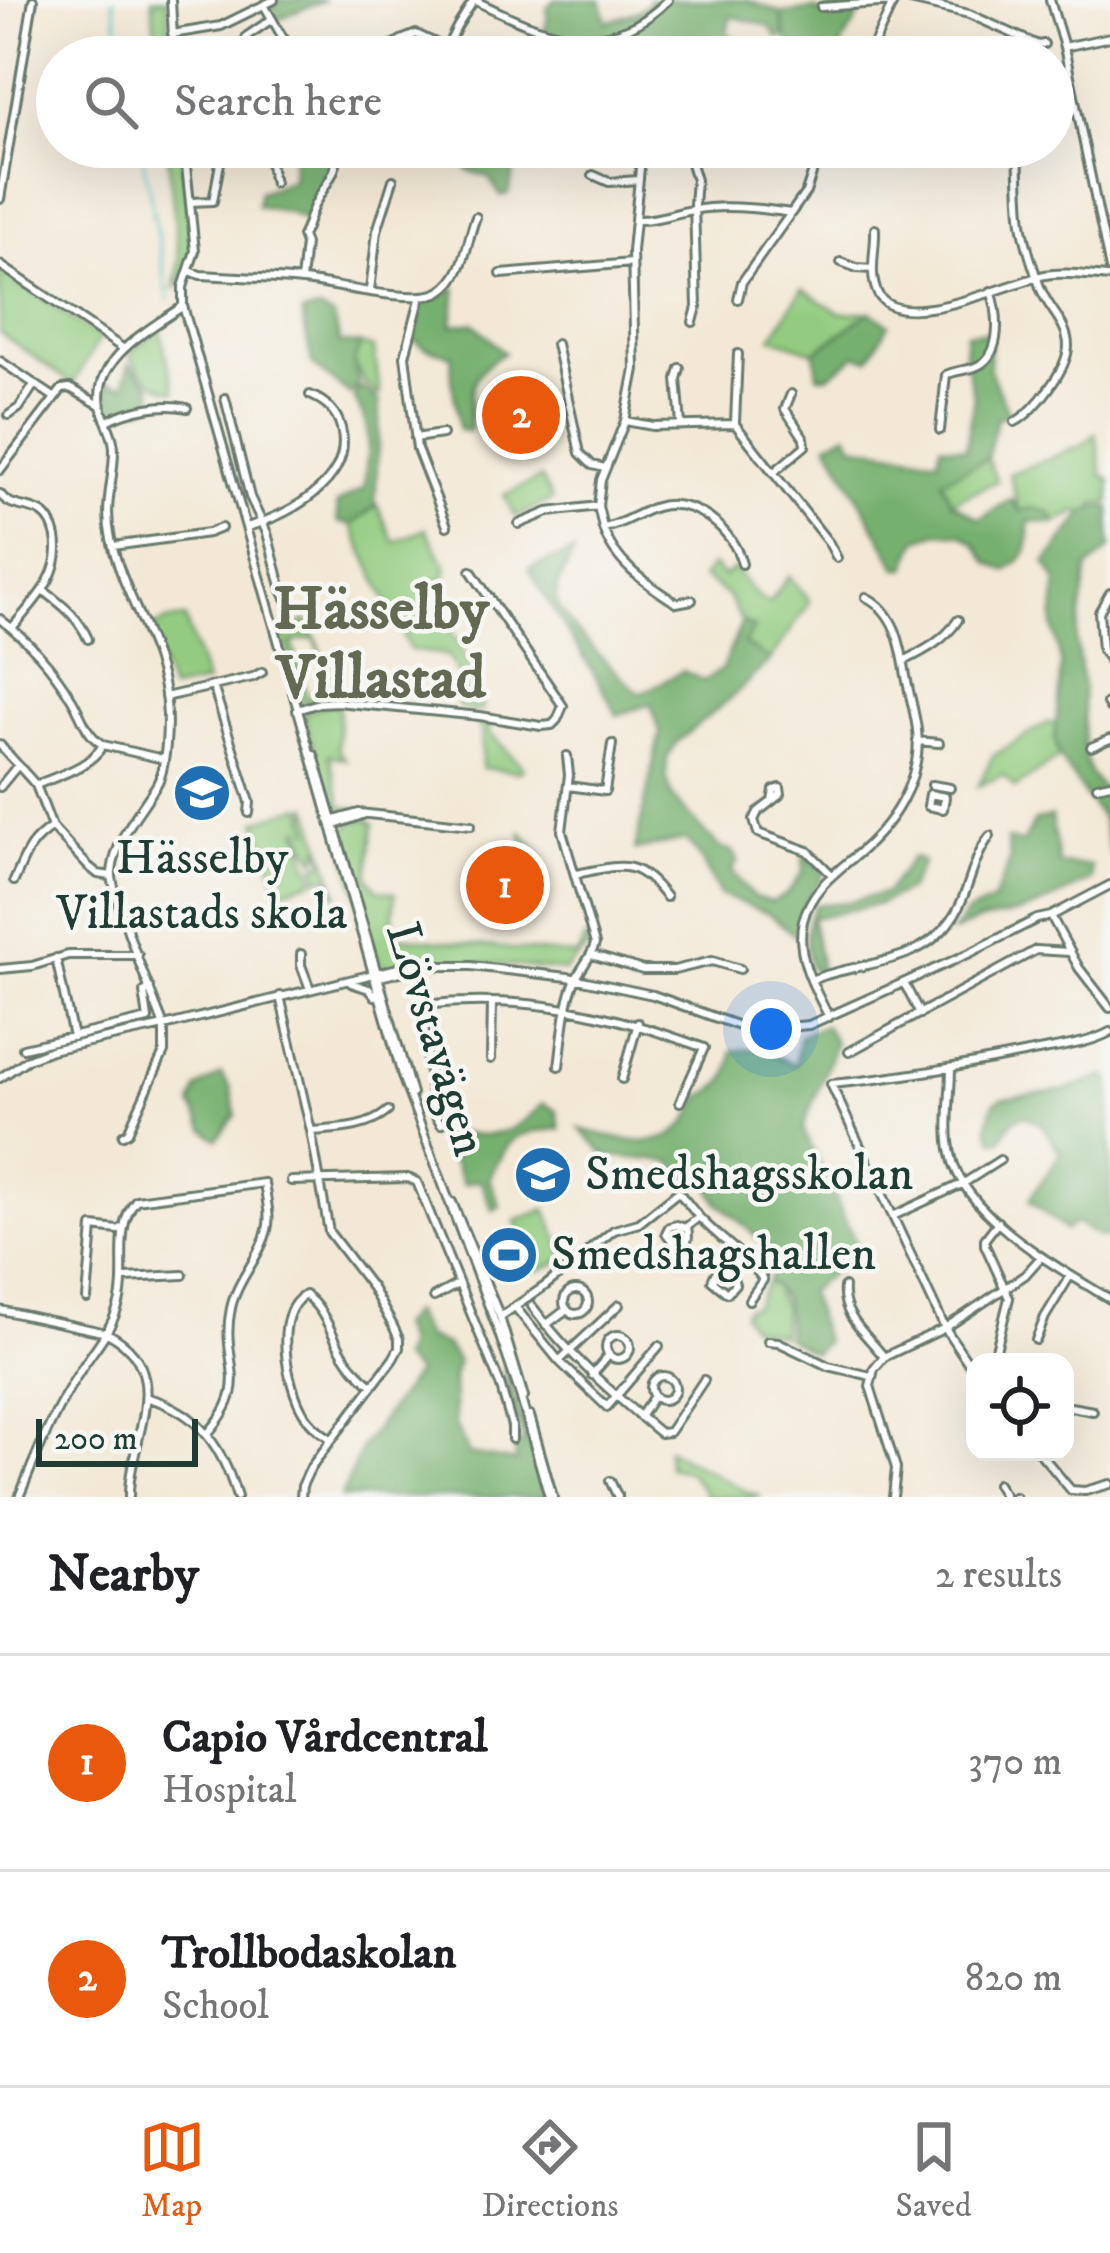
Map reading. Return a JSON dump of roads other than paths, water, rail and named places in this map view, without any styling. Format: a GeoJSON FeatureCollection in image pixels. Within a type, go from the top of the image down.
{"type":"FeatureCollection","features":[{"type":"Feature","properties":{"kind":"street"},"geometry":{"type":"LineString","coordinates":[[0,199],[33,0]]}},
{"type":"Feature","properties":{"kind":"street"},"geometry":{"type":"LineString","coordinates":[[171,0],[172,34],[220,26],[274,0]]}},
{"type":"Feature","properties":{"kind":"street"},"geometry":{"type":"LineString","coordinates":[[453,36],[474,0],[537,30],[575,36]]}},
{"type":"Feature","properties":{"kind":"street"},"geometry":{"type":"LineString","coordinates":[[597,36],[623,30],[668,0]]}},
{"type":"Feature","properties":{"kind":"street"},"geometry":{"type":"LineString","coordinates":[[910,0],[969,14],[1018,36]]}},
{"type":"Feature","properties":{"kind":"street"},"geometry":{"type":"LineString","coordinates":[[1050,0],[1061,36]]}},
{"type":"Feature","properties":{"kind":"street"},"geometry":{"type":"LineString","coordinates":[[820,7],[894,1],[878,36]]}},
{"type":"Feature","properties":{"kind":"street"},"geometry":{"type":"LineString","coordinates":[[264,5],[282,36]]}},
{"type":"Feature","properties":{"kind":"street"},"geometry":{"type":"LineString","coordinates":[[247,36],[272,20]]}},
{"type":"Feature","properties":{"kind":"street"},"geometry":{"type":"LineString","coordinates":[[623,30],[625,36]]}},
{"type":"Feature","properties":{"kind":"street"},"geometry":{"type":"LineString","coordinates":[[1074,45],[1110,37]]}},
{"type":"Feature","properties":{"kind":"street"},"geometry":{"type":"LineString","coordinates":[[875,229],[873,269],[880,298],[897,308],[954,304],[1059,274],[1110,273],[1074,97]]}},
{"type":"Feature","properties":{"kind":"street","name":"Lövstavägen"},"geometry":{"type":"LineString","coordinates":[[186,168],[195,251],[183,287],[183,306],[386,1011],[425,1133],[497,1315],[551,1497]]}},
{"type":"Feature","properties":{"kind":"street"},"geometry":{"type":"LineString","coordinates":[[190,202],[213,201],[219,168]]}},
{"type":"Feature","properties":{"kind":"street"},"geometry":{"type":"LineString","coordinates":[[271,168],[274,183]]}},
{"type":"Feature","properties":{"kind":"street"},"geometry":{"type":"LineString","coordinates":[[302,281],[302,236],[337,168]]}},
{"type":"Feature","properties":{"kind":"street"},"geometry":{"type":"LineString","coordinates":[[640,168],[632,263],[635,370],[625,421],[605,468],[598,506],[603,529],[624,564],[672,601],[692,600]]}},
{"type":"Feature","properties":{"kind":"street"},"geometry":{"type":"LineString","coordinates":[[692,168],[697,307],[693,322]]}},
{"type":"Feature","properties":{"kind":"street"},"geometry":{"type":"LineString","coordinates":[[738,299],[742,282],[809,184],[811,168]]}},
{"type":"Feature","properties":{"kind":"street"},"geometry":{"type":"LineString","coordinates":[[1015,422],[1050,385],[1068,352],[1064,329],[1037,278],[1021,215],[1019,168]]}},
{"type":"Feature","properties":{"kind":"street"},"geometry":{"type":"LineString","coordinates":[[593,176],[609,182],[639,180]]}},
{"type":"Feature","properties":{"kind":"street"},"geometry":{"type":"LineString","coordinates":[[370,291],[377,231],[393,180]]}},
{"type":"Feature","properties":{"kind":"street"},"geometry":{"type":"LineString","coordinates":[[635,220],[662,220],[694,209],[791,213]]}},
{"type":"Feature","properties":{"kind":"street"},"geometry":{"type":"LineString","coordinates":[[190,271],[421,297],[441,292],[461,269],[476,217]]}},
{"type":"Feature","properties":{"kind":"street"},"geometry":{"type":"LineString","coordinates":[[841,262],[873,269]]}},
{"type":"Feature","properties":{"kind":"street"},"geometry":{"type":"LineString","coordinates":[[502,274],[632,263]]}},
{"type":"Feature","properties":{"kind":"street"},"geometry":{"type":"LineString","coordinates":[[0,265],[124,349]]}},
{"type":"Feature","properties":{"kind":"street"},"geometry":{"type":"LineString","coordinates":[[940,430],[946,375],[983,363],[992,347],[997,329],[991,291]]}},
{"type":"Feature","properties":{"kind":"street"},"geometry":{"type":"LineString","coordinates":[[421,297],[405,356],[415,438],[447,526]]}},
{"type":"Feature","properties":{"kind":"street"},"geometry":{"type":"LineString","coordinates":[[123,1135],[164,1052],[164,1026],[111,876],[120,842],[157,784],[164,759],[165,697],[151,643],[113,547],[107,508],[114,446],[100,405],[106,374],[124,349],[183,306]]}},
{"type":"Feature","properties":{"kind":"street"},"geometry":{"type":"LineString","coordinates":[[556,344],[580,453],[592,465],[605,468]]}},
{"type":"Feature","properties":{"kind":"street"},"geometry":{"type":"LineString","coordinates":[[735,424],[738,354]]}},
{"type":"Feature","properties":{"kind":"street"},"geometry":{"type":"LineString","coordinates":[[0,361],[54,397]]}},
{"type":"Feature","properties":{"kind":"street"},"geometry":{"type":"LineString","coordinates":[[680,368],[681,425]]}},
{"type":"Feature","properties":{"kind":"street"},"geometry":{"type":"LineString","coordinates":[[9,416],[34,385]]}},
{"type":"Feature","properties":{"kind":"street"},"geometry":{"type":"LineString","coordinates":[[0,470],[62,389],[70,388],[100,405]]}},
{"type":"Feature","properties":{"kind":"street"},"geometry":{"type":"LineString","coordinates":[[774,472],[806,442],[785,409],[791,394]]}},
{"type":"Feature","properties":{"kind":"street"},"geometry":{"type":"LineString","coordinates":[[247,527],[278,516],[317,491],[340,463],[343,441],[337,417],[310,395]]}},
{"type":"Feature","properties":{"kind":"street"},"geometry":{"type":"LineString","coordinates":[[225,398],[250,497],[286,598]]}},
{"type":"Feature","properties":{"kind":"street"},"geometry":{"type":"LineString","coordinates":[[107,421],[122,413],[187,408]]}},
{"type":"Feature","properties":{"kind":"street"},"geometry":{"type":"LineString","coordinates":[[625,421],[653,426],[735,424]]}},
{"type":"Feature","properties":{"kind":"street"},"geometry":{"type":"LineString","coordinates":[[735,424],[837,558]]}},
{"type":"Feature","properties":{"kind":"street"},"geometry":{"type":"LineString","coordinates":[[415,438],[442,434]]}},
{"type":"Feature","properties":{"kind":"street"},"geometry":{"type":"LineString","coordinates":[[0,494],[7,502],[41,512],[54,528],[57,556],[50,580],[12,628]]}},
{"type":"Feature","properties":{"kind":"street"},"geometry":{"type":"LineString","coordinates":[[0,512],[7,502]]}},
{"type":"Feature","properties":{"kind":"street"},"geometry":{"type":"LineString","coordinates":[[519,524],[548,512],[598,506]]}},
{"type":"Feature","properties":{"kind":"street"},"geometry":{"type":"LineString","coordinates":[[603,529],[658,507],[685,506],[714,522],[739,553],[742,564]]}},
{"type":"Feature","properties":{"kind":"street"},"geometry":{"type":"LineString","coordinates":[[113,547],[221,528]]}},
{"type":"Feature","properties":{"kind":"street"},"geometry":{"type":"LineString","coordinates":[[299,709],[327,701],[541,726],[557,720],[563,706],[471,571]]}},
{"type":"Feature","properties":{"kind":"street"},"geometry":{"type":"LineString","coordinates":[[43,590],[71,612],[88,639]]}},
{"type":"Feature","properties":{"kind":"street"},"geometry":{"type":"LineString","coordinates":[[1110,593],[1099,612],[1102,650],[1110,661]]}},
{"type":"Feature","properties":{"kind":"street"},"geometry":{"type":"LineString","coordinates":[[829,1017],[811,980],[801,943],[809,904],[832,875],[892,819],[905,796],[917,741],[894,625],[866,597]]}},
{"type":"Feature","properties":{"kind":"street"},"geometry":{"type":"LineString","coordinates":[[0,619],[41,654],[74,701],[89,734],[103,745],[164,759]]}},
{"type":"Feature","properties":{"kind":"street"},"geometry":{"type":"LineString","coordinates":[[904,661],[928,650],[958,620]]}},
{"type":"Feature","properties":{"kind":"street"},"geometry":{"type":"LineString","coordinates":[[165,697],[262,673]]}},
{"type":"Feature","properties":{"kind":"street"},"geometry":{"type":"LineString","coordinates":[[213,686],[250,802],[249,814]]}},
{"type":"Feature","properties":{"kind":"street"},"geometry":{"type":"LineString","coordinates":[[1091,747],[1110,739]]}},
{"type":"Feature","properties":{"kind":"street"},"geometry":{"type":"LineString","coordinates":[[917,741],[939,743]]}},
{"type":"Feature","properties":{"kind":"street"},"geometry":{"type":"LineString","coordinates":[[568,786],[605,790],[612,743]]}},
{"type":"Feature","properties":{"kind":"street"},"geometry":{"type":"LineString","coordinates":[[0,745],[36,784],[52,827],[87,866],[111,876]]}},
{"type":"Feature","properties":{"kind":"street"},"geometry":{"type":"LineString","coordinates":[[36,784],[87,762],[103,745]]}},
{"type":"Feature","properties":{"kind":"street"},"geometry":{"type":"LineString","coordinates":[[559,1066],[568,1007],[576,979],[592,955],[594,937],[562,831],[567,756]]}},
{"type":"Feature","properties":{"kind":"street"},"geometry":{"type":"LineString","coordinates":[[0,788],[18,765]]}},
{"type":"Feature","properties":{"kind":"street"},"geometry":{"type":"LineString","coordinates":[[1097,786],[1110,783]]}},
{"type":"Feature","properties":{"kind":"street"},"geometry":{"type":"LineString","coordinates":[[932,785],[950,788]]}},
{"type":"Feature","properties":{"kind":"street"},"geometry":{"type":"LineString","coordinates":[[772,801],[754,820],[758,833],[808,851],[832,875]]}},
{"type":"Feature","properties":{"kind":"street"},"geometry":{"type":"LineString","coordinates":[[333,823],[359,813],[471,825]]}},
{"type":"Feature","properties":{"kind":"street"},"geometry":{"type":"LineString","coordinates":[[14,881],[32,841],[52,827]]}},
{"type":"Feature","properties":{"kind":"street"},"geometry":{"type":"LineString","coordinates":[[811,980],[891,960],[939,933],[957,910],[990,836]]}},
{"type":"Feature","properties":{"kind":"street"},"geometry":{"type":"LineString","coordinates":[[576,874],[635,868],[646,873],[666,897]]}},
{"type":"Feature","properties":{"kind":"street"},"geometry":{"type":"LineString","coordinates":[[23,1048],[164,1026],[423,966],[471,966],[576,979],[653,995],[739,1026],[791,1028],[829,1017],[1110,885]]}},
{"type":"Feature","properties":{"kind":"street"},"geometry":{"type":"LineString","coordinates":[[1052,916],[1069,952],[1110,1008]]}},
{"type":"Feature","properties":{"kind":"street"},"geometry":{"type":"LineString","coordinates":[[849,1052],[1036,950],[1069,952]]}},
{"type":"Feature","properties":{"kind":"street"},"geometry":{"type":"LineString","coordinates":[[301,954],[310,989]]}},
{"type":"Feature","properties":{"kind":"street"},"geometry":{"type":"LineString","coordinates":[[0,969],[68,955],[138,955]]}},
{"type":"Feature","properties":{"kind":"street"},"geometry":{"type":"LineString","coordinates":[[592,955],[644,970],[674,970],[712,961],[740,969]]}},
{"type":"Feature","properties":{"kind":"street"},"geometry":{"type":"LineString","coordinates":[[56,958],[74,1041]]}},
{"type":"Feature","properties":{"kind":"street"},"geometry":{"type":"LineString","coordinates":[[376,976],[423,966]]}},
{"type":"Feature","properties":{"kind":"street"},"geometry":{"type":"LineString","coordinates":[[386,1011],[386,984],[397,973]]}},
{"type":"Feature","properties":{"kind":"street"},"geometry":{"type":"LineString","coordinates":[[347,982],[369,988],[386,1011]]}},
{"type":"Feature","properties":{"kind":"street"},"geometry":{"type":"LineString","coordinates":[[904,982],[920,1014]]}},
{"type":"Feature","properties":{"kind":"street"},"geometry":{"type":"LineString","coordinates":[[2,1073],[28,1058],[148,1018],[144,992],[150,988]]}},
{"type":"Feature","properties":{"kind":"street"},"geometry":{"type":"LineString","coordinates":[[280,996],[329,1232],[372,1288],[399,1339],[399,1348],[311,1467],[301,1497]]}},
{"type":"Feature","properties":{"kind":"street"},"geometry":{"type":"LineString","coordinates":[[441,1124],[433,1111],[422,1005],[457,1001],[568,1007],[638,1023],[704,1048],[680,1102]]}},
{"type":"Feature","properties":{"kind":"street"},"geometry":{"type":"LineString","coordinates":[[491,1059],[492,1002]]}},
{"type":"Feature","properties":{"kind":"street"},"geometry":{"type":"LineString","coordinates":[[622,1079],[638,1023]]}},
{"type":"Feature","properties":{"kind":"street"},"geometry":{"type":"LineString","coordinates":[[966,1360],[945,1328],[831,1084],[951,1068],[1088,1041],[1110,1032]]}},
{"type":"Feature","properties":{"kind":"street"},"geometry":{"type":"LineString","coordinates":[[951,1068],[950,1152],[964,1184],[998,1222],[1041,1257],[1110,1299]]}},
{"type":"Feature","properties":{"kind":"street"},"geometry":{"type":"LineString","coordinates":[[311,1131],[350,1128],[388,1111]]}},
{"type":"Feature","properties":{"kind":"street"},"geometry":{"type":"LineString","coordinates":[[893,1216],[964,1184],[1000,1160]]}},
{"type":"Feature","properties":{"kind":"street"},"geometry":{"type":"LineString","coordinates":[[291,1181],[413,1179],[500,1384],[512,1439]]}},
{"type":"Feature","properties":{"kind":"street"},"geometry":{"type":"LineString","coordinates":[[19,1497],[45,1434],[78,1372],[107,1333],[118,1306],[124,1278],[126,1212],[136,1200],[264,1183],[268,1227],[231,1310],[229,1345],[235,1376],[230,1402],[207,1434]]}},
{"type":"Feature","properties":{"kind":"street"},"geometry":{"type":"LineString","coordinates":[[497,1315],[516,1308],[614,1230],[639,1223],[678,1192],[760,1272],[763,1280],[749,1300]]}},
{"type":"Feature","properties":{"kind":"street"},"geometry":{"type":"LineString","coordinates":[[687,1227],[699,1217]]}},
{"type":"Feature","properties":{"kind":"street"},"geometry":{"type":"LineString","coordinates":[[996,1353],[1008,1293],[985,1239],[998,1222]]}},
{"type":"Feature","properties":{"kind":"street"},"geometry":{"type":"LineString","coordinates":[[87,1299],[93,1227],[124,1227]]}},
{"type":"Feature","properties":{"kind":"street"},"geometry":{"type":"LineString","coordinates":[[893,1497],[896,1468],[871,1376],[884,1357],[945,1328],[1025,1275],[1041,1257]]}},
{"type":"Feature","properties":{"kind":"street"},"geometry":{"type":"LineString","coordinates":[[731,1273],[742,1258]]}},
{"type":"Feature","properties":{"kind":"street"},"geometry":{"type":"LineString","coordinates":[[124,1278],[183,1275]]}},
{"type":"Feature","properties":{"kind":"street"},"geometry":{"type":"LineString","coordinates":[[1036,1340],[1070,1276]]}},
{"type":"Feature","properties":{"kind":"street"},"geometry":{"type":"LineString","coordinates":[[434,1297],[458,1284]]}},
{"type":"Feature","properties":{"kind":"street"},"geometry":{"type":"LineString","coordinates":[[844,1287],[849,1313],[884,1357]]}},
{"type":"Feature","properties":{"kind":"street"},"geometry":{"type":"LineString","coordinates":[[331,1439],[304,1415],[293,1391],[285,1335],[299,1297],[305,1295],[318,1306],[344,1356],[372,1385]]}},
{"type":"Feature","properties":{"kind":"street"},"geometry":{"type":"LineString","coordinates":[[559,1361],[619,1305]]}},
{"type":"Feature","properties":{"kind":"street"},"geometry":{"type":"LineString","coordinates":[[532,1306],[592,1375],[660,1433],[668,1432],[704,1380]]}},
{"type":"Feature","properties":{"kind":"street"},"geometry":{"type":"LineString","coordinates":[[516,1308],[559,1361],[607,1407],[659,1346]]}},
{"type":"Feature","properties":{"kind":"street"},"geometry":{"type":"LineString","coordinates":[[546,1325],[567,1309]]}},
{"type":"Feature","properties":{"kind":"street"},"geometry":{"type":"LineString","coordinates":[[0,1310],[107,1333],[135,1356],[148,1398],[130,1468],[129,1497]]}},
{"type":"Feature","properties":{"kind":"street"},"geometry":{"type":"LineString","coordinates":[[768,1341],[828,1366],[871,1376]]}},
{"type":"Feature","properties":{"kind":"street"},"geometry":{"type":"LineString","coordinates":[[592,1375],[609,1355]]}},
{"type":"Feature","properties":{"kind":"street"},"geometry":{"type":"LineString","coordinates":[[640,1417],[654,1396]]}},
{"type":"Feature","properties":{"kind":"street"},"geometry":{"type":"LineString","coordinates":[[148,1398],[167,1403],[218,1445],[237,1497]]}},
{"type":"Feature","properties":{"kind":"street"},"geometry":{"type":"LineString","coordinates":[[1074,1408],[1094,1411]]}},
{"type":"Feature","properties":{"kind":"street"},"geometry":{"type":"LineString","coordinates":[[1047,1461],[1076,1492],[1110,1484]]}},
{"type":"Feature","properties":{"kind":"street"},"geometry":{"type":"LineString","coordinates":[[610,1481],[618,1497]]}},
{"type":"Feature","properties":{"kind":"street"},"geometry":{"type":"LineString","coordinates":[[997,1484],[1012,1497]]}},
{"type":"Feature","properties":{"kind":"waterway"},"geometry":{"type":"LineString","coordinates":[[113,0],[120,36]]}},
{"type":"Feature","properties":{"kind":"waterway"},"geometry":{"type":"LineString","coordinates":[[145,168],[169,299]]}},
{"type":"Feature","properties":{"kind":"place","name":"Trollbodaskolan"},"geometry":{"type":"Point","coordinates":[521,415]}},
{"type":"Feature","properties":{"kind":"place","name":"Hässelby Villastads skola"},"geometry":{"type":"Point","coordinates":[202,793]}},
{"type":"Feature","properties":{"kind":"place","name":"Capio Vårdcentral"},"geometry":{"type":"Point","coordinates":[505,885]}},
{"type":"Feature","properties":{"kind":"place","name":"Smedshagsskolan"},"geometry":{"type":"Point","coordinates":[543,1175]}},
{"type":"Feature","properties":{"kind":"place","name":"Smedshagshallen"},"geometry":{"type":"Point","coordinates":[509,1255]}},
{"type":"Feature","properties":{"kind":"district","name":"Hässelby Villastad"},"geometry":{"type":"Point","coordinates":[381,644]}}]}
